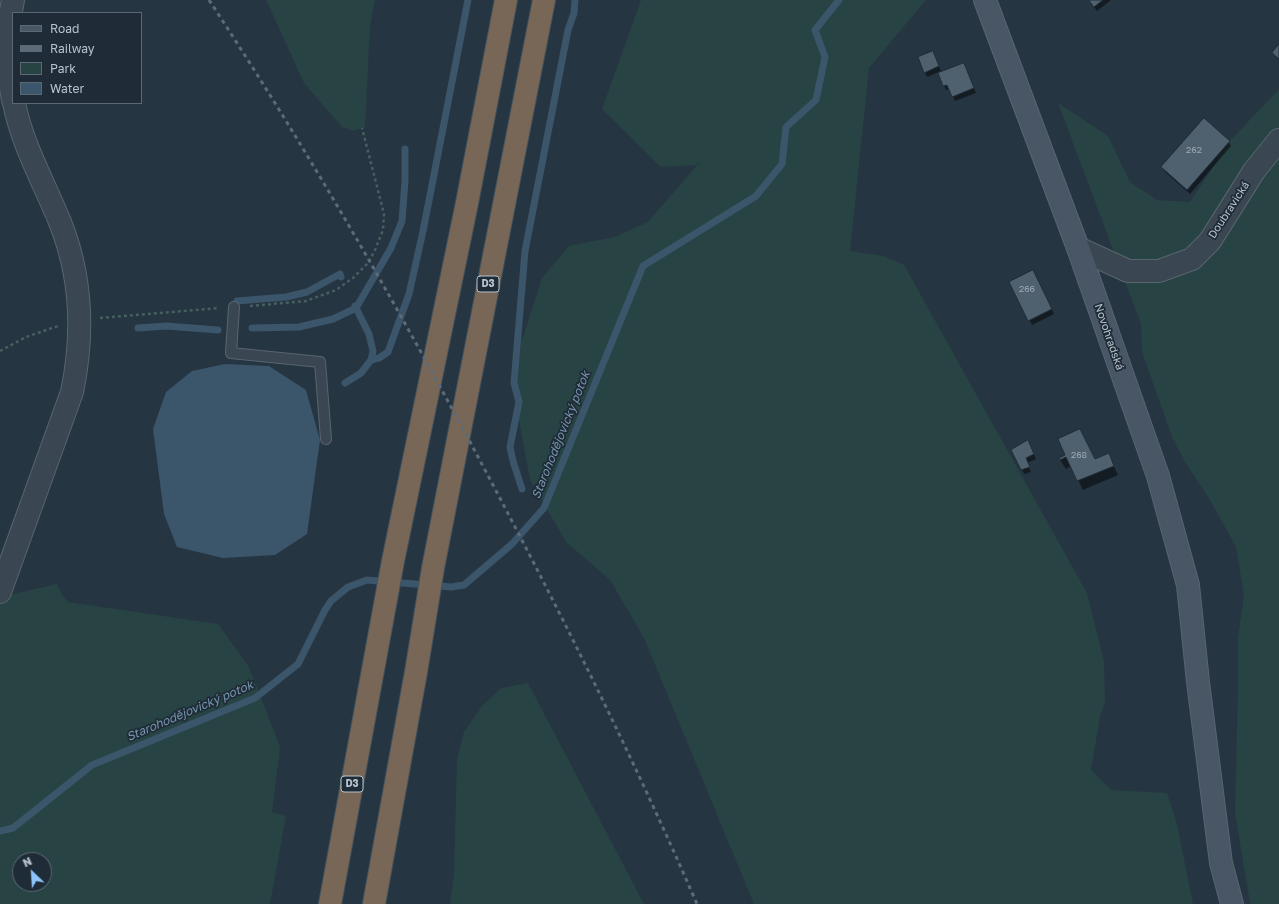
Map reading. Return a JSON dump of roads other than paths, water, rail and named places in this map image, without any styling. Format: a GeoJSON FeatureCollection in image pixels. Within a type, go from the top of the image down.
{"type":"FeatureCollection","features":[{"type":"Feature","properties":{"kind":"highway","name":"D3"},"geometry":{"type":"LineString","coordinates":[[330,904],[393,561],[468,195],[506,0]]}},
{"type":"Feature","properties":{"kind":"highway","name":"D3"},"geometry":{"type":"LineString","coordinates":[[374,904],[416,672],[433,568],[544,0]]}},
{"type":"Feature","properties":{"kind":"main road","name":"Novohradská"},"geometry":{"type":"LineString","coordinates":[[985,0],[1078,248],[1158,476],[1188,585],[1198,682],[1221,863],[1232,904]]}},
{"type":"Feature","properties":{"kind":"street"},"geometry":{"type":"LineString","coordinates":[[12,96],[8,55],[8,34],[13,0]]}},
{"type":"Feature","properties":{"kind":"street"},"geometry":{"type":"LineString","coordinates":[[0,592],[72,392],[80,344],[80,319],[75,270],[69,246],[24,137],[14,104]]}},
{"type":"Feature","properties":{"kind":"street","name":"Doubravická"},"geometry":{"type":"LineString","coordinates":[[1078,248],[1128,271],[1158,271],[1192,258],[1210,241],[1254,171],[1279,140]]}},
{"type":"Feature","properties":{"kind":"lane"},"geometry":{"type":"LineString","coordinates":[[234,307],[232,352],[320,362],[326,439]]}},
{"type":"Feature","properties":{"kind":"water"},"geometry":{"type":"Polygon","coordinates":[[[225,364],[269,366],[306,390],[320,440],[307,534],[275,555],[223,558],[177,547],[164,514],[153,429],[166,392],[192,371],[225,364]]]}},
{"type":"Feature","properties":{"kind":"waterway"},"geometry":{"type":"LineString","coordinates":[[345,383],[361,373],[371,360],[379,358],[388,352],[409,294],[423,231],[468,0]]}},
{"type":"Feature","properties":{"kind":"waterway"},"geometry":{"type":"LineString","coordinates":[[522,489],[510,447],[519,402],[514,383],[525,251],[568,30],[574,13],[575,0]]}},
{"type":"Feature","properties":{"kind":"waterway","name":"Starohodějovický potok"},"geometry":{"type":"LineString","coordinates":[[0,831],[13,828],[92,765],[255,698],[298,664],[325,610],[331,601],[348,587],[367,580],[451,587],[464,585],[512,544],[544,508],[643,266],[756,196],[782,164],[786,127],[816,100],[825,57],[815,30],[839,0]]}},
{"type":"Feature","properties":{"kind":"waterway"},"geometry":{"type":"LineString","coordinates":[[252,328],[299,327],[333,319],[356,308],[391,248],[402,221],[405,181],[405,149]]}},
{"type":"Feature","properties":{"kind":"waterway"},"geometry":{"type":"LineString","coordinates":[[237,301],[286,297],[307,292],[340,274],[341,277]]}},
{"type":"Feature","properties":{"kind":"waterway"},"geometry":{"type":"LineString","coordinates":[[355,306],[369,334],[373,351],[371,360]]}},
{"type":"Feature","properties":{"kind":"waterway"},"geometry":{"type":"LineString","coordinates":[[138,328],[166,326],[218,330]]}},
{"type":"Feature","properties":{"kind":"railway"},"geometry":{"type":"LineString","coordinates":[[209,0],[276,104],[340,210],[462,427],[555,604],[614,723],[697,904]]}}]}
